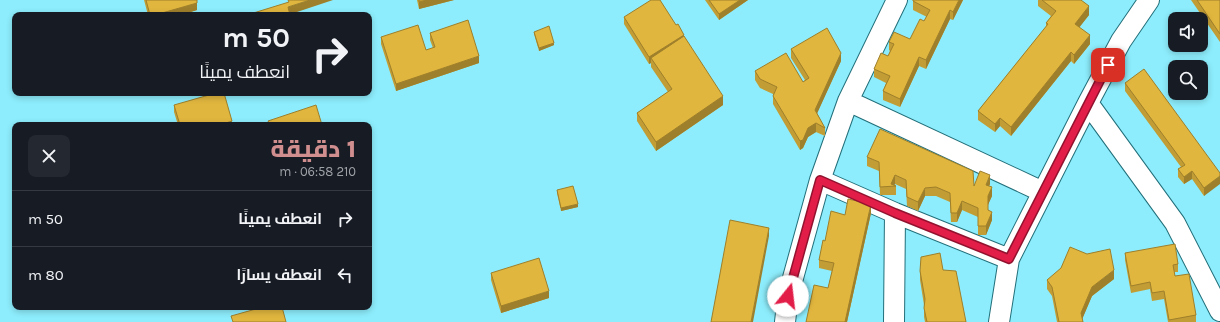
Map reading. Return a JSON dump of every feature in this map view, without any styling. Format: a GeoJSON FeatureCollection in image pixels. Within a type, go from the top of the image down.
{"type":"FeatureCollection","features":[{"type":"Feature","properties":{"kind":"street"},"geometry":{"type":"LineString","coordinates":[[784,322],[788,296],[820,180],[848,101],[897,0]]}},
{"type":"Feature","properties":{"kind":"street"},"geometry":{"type":"LineString","coordinates":[[999,322],[1009,259],[1121,41],[1149,0]]}},
{"type":"Feature","properties":{"kind":"street"},"geometry":{"type":"LineString","coordinates":[[848,101],[1043,192]]}},
{"type":"Feature","properties":{"kind":"street"},"geometry":{"type":"LineString","coordinates":[[1088,103],[1175,223],[1220,311]]}},
{"type":"Feature","properties":{"kind":"street"},"geometry":{"type":"LineString","coordinates":[[820,180],[895,213],[1009,259]]}},
{"type":"Feature","properties":{"kind":"street"},"geometry":{"type":"LineString","coordinates":[[894,322],[895,213]]}},
{"type":"Feature","properties":{"kind":"building"},"geometry":{"type":"Polygon","coordinates":[[[146,0],[197,0],[197,3],[166,12],[149,12],[146,0]]]}},
{"type":"Feature","properties":{"kind":"building"},"geometry":{"type":"Polygon","coordinates":[[[288,0],[310,0],[288,7],[289,12],[257,12],[289,2],[288,0]]]}},
{"type":"Feature","properties":{"kind":"building"},"geometry":{"type":"Polygon","coordinates":[[[651,0],[660,0],[676,25],[678,24],[684,35],[649,57],[624,17],[651,0]]]}},
{"type":"Feature","properties":{"kind":"building"},"geometry":{"type":"Polygon","coordinates":[[[709,0],[740,0],[719,14],[709,0]]]}},
{"type":"Feature","properties":{"kind":"building"},"geometry":{"type":"Polygon","coordinates":[[[913,0],[959,0],[953,12],[950,10],[926,60],[919,57],[900,99],[883,91],[890,76],[874,69],[881,53],[888,56],[894,44],[889,42],[894,32],[910,39],[920,19],[924,21],[930,10],[913,0]]]}},
{"type":"Feature","properties":{"kind":"building"},"geometry":{"type":"Polygon","coordinates":[[[1042,0],[1081,0],[1089,6],[1075,24],[1090,35],[1074,55],[1071,52],[1011,127],[1000,118],[995,124],[978,111],[1048,24],[1046,23],[1056,11],[1042,0]]]}},
{"type":"Feature","properties":{"kind":"building"},"geometry":{"type":"Polygon","coordinates":[[[1197,0],[1220,0],[1220,34],[1208,16],[1208,12],[1205,12],[1197,0]]]}},
{"type":"Feature","properties":{"kind":"building"},"geometry":{"type":"Polygon","coordinates":[[[468,20],[479,56],[396,84],[381,37],[418,25],[426,50],[435,47],[430,33],[468,20]]]}},
{"type":"Feature","properties":{"kind":"building"},"geometry":{"type":"Polygon","coordinates":[[[549,26],[554,43],[539,48],[534,32],[549,26]]]}},
{"type":"Feature","properties":{"kind":"building"},"geometry":{"type":"Polygon","coordinates":[[[827,28],[841,53],[815,110],[825,128],[816,123],[808,128],[803,140],[800,141],[773,96],[777,87],[760,79],[755,71],[786,53],[803,82],[809,78],[791,49],[827,28]]]}},
{"type":"Feature","properties":{"kind":"building"},"geometry":{"type":"Polygon","coordinates":[[[684,36],[723,96],[656,142],[637,113],[672,89],[651,58],[684,36]]]}},
{"type":"Feature","properties":{"kind":"building"},"geometry":{"type":"Polygon","coordinates":[[[1144,69],[1220,173],[1220,176],[1204,188],[1192,171],[1184,177],[1178,169],[1185,165],[1125,83],[1144,69]]]}},
{"type":"Feature","properties":{"kind":"building"},"geometry":{"type":"Polygon","coordinates":[[[206,96],[225,96],[232,121],[179,122],[174,105],[206,96]]]}},
{"type":"Feature","properties":{"kind":"building"},"geometry":{"type":"Polygon","coordinates":[[[316,105],[321,122],[268,122],[316,105]]]}},
{"type":"Feature","properties":{"kind":"building"},"geometry":{"type":"Polygon","coordinates":[[[880,129],[973,171],[974,186],[980,171],[990,175],[986,185],[992,187],[988,196],[988,210],[992,212],[986,226],[978,226],[978,208],[962,201],[957,213],[951,213],[950,193],[936,187],[925,188],[918,202],[907,197],[906,180],[895,175],[891,184],[896,186],[880,187],[879,162],[867,157],[880,129]]]}},
{"type":"Feature","properties":{"kind":"building"},"geometry":{"type":"Polygon","coordinates":[[[573,186],[578,204],[561,208],[557,190],[573,186]]]}},
{"type":"Feature","properties":{"kind":"building"},"geometry":{"type":"Polygon","coordinates":[[[848,199],[871,204],[845,322],[806,322],[814,285],[828,288],[834,263],[819,260],[823,240],[825,241],[831,211],[845,215],[848,199]]]}},
{"type":"Feature","properties":{"kind":"building"},"geometry":{"type":"Polygon","coordinates":[[[730,220],[769,228],[751,322],[711,322],[730,220]]]}},
{"type":"Feature","properties":{"kind":"building"},"geometry":{"type":"Polygon","coordinates":[[[1175,244],[1178,264],[1173,265],[1175,276],[1189,274],[1196,315],[1169,320],[1164,291],[1152,293],[1150,282],[1131,286],[1125,253],[1175,244]]]}},
{"type":"Feature","properties":{"kind":"building"},"geometry":{"type":"Polygon","coordinates":[[[1070,247],[1087,254],[1110,249],[1114,270],[1092,287],[1081,313],[1083,322],[1059,322],[1052,287],[1047,280],[1061,268],[1070,247]]]}},
{"type":"Feature","properties":{"kind":"building"},"geometry":{"type":"Polygon","coordinates":[[[940,253],[943,270],[956,271],[966,322],[927,322],[920,271],[921,257],[940,253]]]}},
{"type":"Feature","properties":{"kind":"building"},"geometry":{"type":"Polygon","coordinates":[[[539,258],[549,291],[501,306],[491,273],[539,258]]]}},
{"type":"Feature","properties":{"kind":"building"},"geometry":{"type":"Polygon","coordinates":[[[252,310],[283,310],[286,322],[233,322],[231,316],[252,310]]]}},
{"type":"Feature","properties":{"kind":"route"},"geometry":{"type":"LineString","coordinates":[[788,296],[820,180],[895,213],[1009,259],[1108,65]]}}]}
